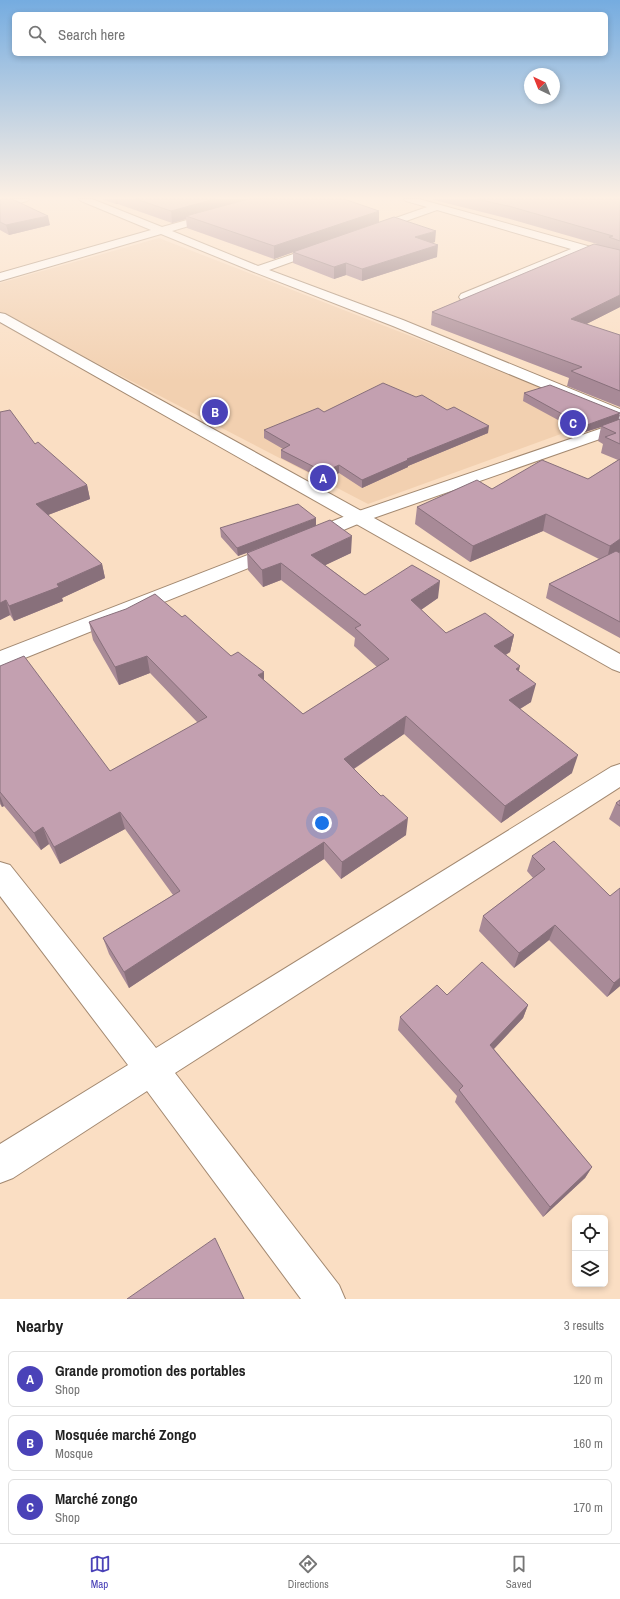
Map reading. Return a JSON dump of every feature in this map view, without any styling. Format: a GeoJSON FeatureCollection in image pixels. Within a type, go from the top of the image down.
{"type":"FeatureCollection","features":[{"type":"Feature","properties":{"kind":"street"},"geometry":{"type":"LineString","coordinates":[[0,277],[59,260]]}},
{"type":"Feature","properties":{"kind":"street"},"geometry":{"type":"LineString","coordinates":[[233,260],[398,323],[620,415]]}},
{"type":"Feature","properties":{"kind":"street"},"geometry":{"type":"LineString","coordinates":[[258,270],[288,260]]}},
{"type":"Feature","properties":{"kind":"street"},"geometry":{"type":"LineString","coordinates":[[464,297],[554,260]]}},
{"type":"Feature","properties":{"kind":"street"},"geometry":{"type":"LineString","coordinates":[[0,317],[620,664]]}},
{"type":"Feature","properties":{"kind":"street"},"geometry":{"type":"LineString","coordinates":[[0,660],[359,517],[620,427]]}},
{"type":"Feature","properties":{"kind":"street"},"geometry":{"type":"LineString","coordinates":[[0,1165],[620,774]]}},
{"type":"Feature","properties":{"kind":"street"},"geometry":{"type":"LineString","coordinates":[[0,874],[152,1070],[325,1299]]}},
{"type":"Feature","properties":{"kind":"shaded area"},"geometry":{"type":"Polygon","coordinates":[[[83,260],[214,260],[613,415],[368,504],[0,313],[0,283],[83,260]]]}},
{"type":"Feature","properties":{"kind":"building"},"geometry":{"type":"Polygon","coordinates":[[[314,260],[392,260],[362,269],[346,263],[334,267],[314,260]]]}},
{"type":"Feature","properties":{"kind":"building"},"geometry":{"type":"Polygon","coordinates":[[[557,260],[620,260],[620,295],[571,319],[620,335],[620,391],[571,371],[582,367],[432,312],[557,260]]]}},
{"type":"Feature","properties":{"kind":"building"},"geometry":{"type":"Polygon","coordinates":[[[383,383],[416,397],[422,395],[447,410],[454,407],[489,426],[407,459],[408,460],[362,480],[339,465],[324,472],[281,450],[290,445],[264,430],[318,408],[324,412],[383,383]]]}},
{"type":"Feature","properties":{"kind":"building"},"geometry":{"type":"Polygon","coordinates":[[[550,385],[620,413],[584,426],[524,393],[550,385]]]}},
{"type":"Feature","properties":{"kind":"building"},"geometry":{"type":"Polygon","coordinates":[[[10,410],[35,444],[38,442],[87,485],[36,504],[102,564],[57,584],[59,587],[9,606],[6,600],[0,603],[0,412],[10,410]]]}},
{"type":"Feature","properties":{"kind":"building"},"geometry":{"type":"Polygon","coordinates":[[[620,419],[620,444],[605,437],[616,433],[601,426],[620,419]]]}},
{"type":"Feature","properties":{"kind":"building"},"geometry":{"type":"Polygon","coordinates":[[[620,459],[620,539],[610,546],[546,514],[473,546],[417,507],[477,480],[492,489],[542,460],[588,479],[620,459]]]}},
{"type":"Feature","properties":{"kind":"building"},"geometry":{"type":"Polygon","coordinates":[[[298,504],[316,518],[237,548],[220,528],[298,504]]]}},
{"type":"Feature","properties":{"kind":"building"},"geometry":{"type":"Polygon","coordinates":[[[330,520],[352,536],[311,555],[365,595],[412,565],[440,581],[411,600],[446,633],[485,613],[514,635],[494,646],[520,666],[516,669],[536,684],[509,700],[578,755],[505,806],[406,716],[344,759],[381,796],[383,795],[408,818],[342,862],[324,842],[124,972],[103,938],[180,891],[120,812],[54,847],[43,827],[34,833],[0,792],[0,666],[24,656],[110,771],[207,717],[147,656],[115,667],[89,622],[126,609],[155,594],[182,617],[185,615],[231,656],[238,652],[264,672],[258,675],[303,714],[389,659],[355,628],[361,625],[281,563],[262,570],[247,553],[330,520]]]}},
{"type":"Feature","properties":{"kind":"building"},"geometry":{"type":"Polygon","coordinates":[[[616,551],[620,553],[620,622],[549,584],[616,551]]]}},
{"type":"Feature","properties":{"kind":"building"},"geometry":{"type":"Polygon","coordinates":[[[620,800],[620,806],[616,803],[620,800]]]}},
{"type":"Feature","properties":{"kind":"building"},"geometry":{"type":"Polygon","coordinates":[[[554,841],[610,896],[620,888],[620,978],[614,983],[555,925],[519,953],[483,916],[545,869],[532,856],[554,841]]]}},
{"type":"Feature","properties":{"kind":"building"},"geometry":{"type":"Polygon","coordinates":[[[482,962],[528,1005],[490,1045],[592,1167],[550,1207],[459,1090],[463,1086],[400,1017],[437,985],[447,995],[482,962]]]}},
{"type":"Feature","properties":{"kind":"building"},"geometry":{"type":"Polygon","coordinates":[[[215,1238],[244,1299],[127,1299],[215,1238]]]}},
{"type":"Feature","properties":{"kind":"place","name":"Mosquée marché Zongo"},"geometry":{"type":"Point","coordinates":[215,412]}},
{"type":"Feature","properties":{"kind":"place","name":"Marché zongo"},"geometry":{"type":"Point","coordinates":[573,423]}},
{"type":"Feature","properties":{"kind":"place","name":"Grande promotion des portables"},"geometry":{"type":"Point","coordinates":[323,478]}}]}
